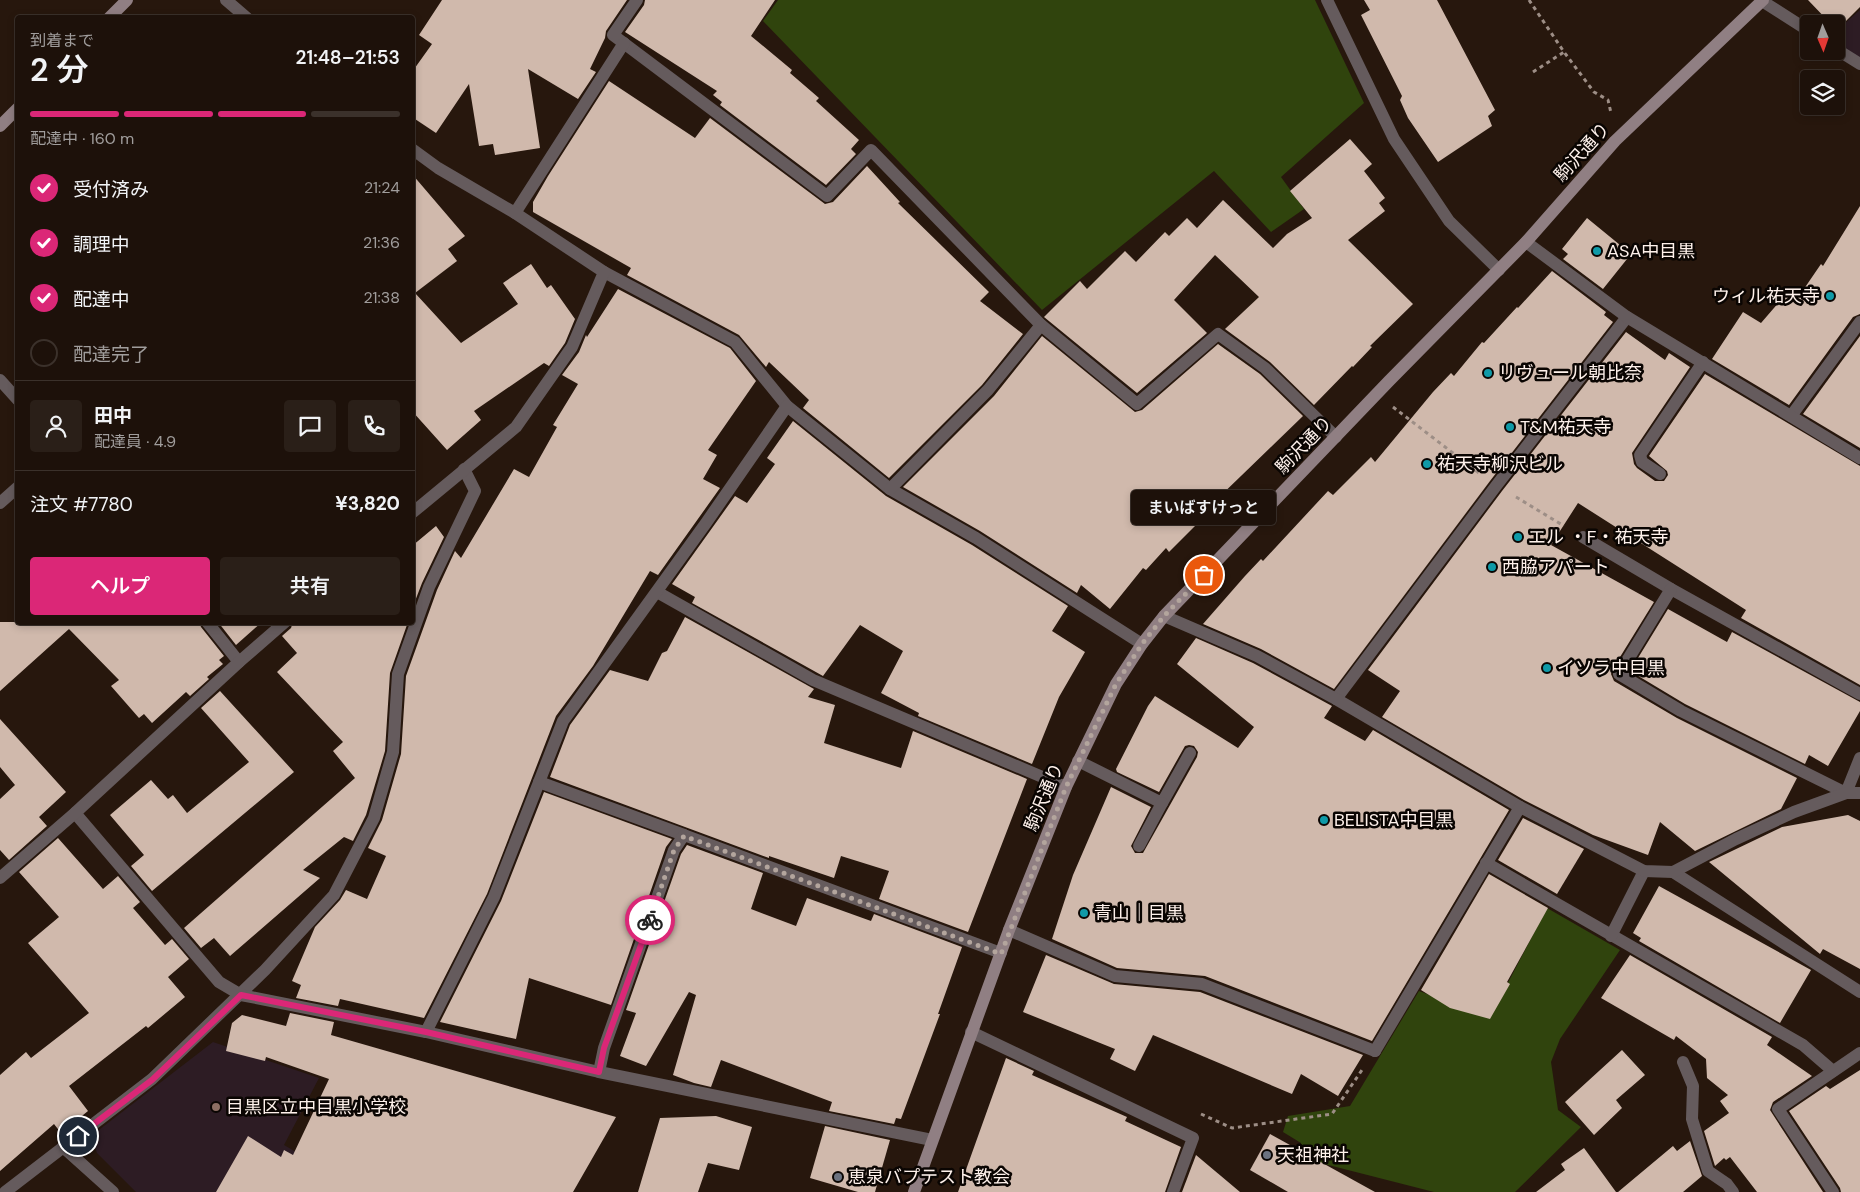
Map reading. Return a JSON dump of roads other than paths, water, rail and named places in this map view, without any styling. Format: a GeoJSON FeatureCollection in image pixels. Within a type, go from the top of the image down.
{"type":"FeatureCollection","features":[{"type":"Feature","properties":{"kind":"main road"},"geometry":{"type":"LineString","coordinates":[[112,15],[127,0]]}},
{"type":"Feature","properties":{"kind":"main road","name":"駒沢通り"},"geometry":{"type":"LineString","coordinates":[[914,1192],[1009,930],[1066,787],[1116,684],[1142,644],[1164,616],[1526,242],[1615,141],[1763,1]]}},
{"type":"Feature","properties":{"kind":"main road"},"geometry":{"type":"LineString","coordinates":[[0,126],[15,111]]}},
{"type":"Feature","properties":{"kind":"street"},"geometry":{"type":"LineString","coordinates":[[226,0],[244,15]]}},
{"type":"Feature","properties":{"kind":"street"},"geometry":{"type":"LineString","coordinates":[[637,0],[613,35],[827,196],[871,150],[1041,325],[1136,404],[1218,334],[1264,368],[1336,437]]}},
{"type":"Feature","properties":{"kind":"street"},"geometry":{"type":"LineString","coordinates":[[1327,0],[1394,140],[1449,221],[1499,270]]}},
{"type":"Feature","properties":{"kind":"street"},"geometry":{"type":"LineString","coordinates":[[1763,1],[1800,25]]}},
{"type":"Feature","properties":{"kind":"street"},"geometry":{"type":"LineString","coordinates":[[515,213],[624,43]]}},
{"type":"Feature","properties":{"kind":"street"},"geometry":{"type":"LineString","coordinates":[[1845,55],[1860,64]]}},
{"type":"Feature","properties":{"kind":"street"},"geometry":{"type":"LineString","coordinates":[[415,151],[438,168],[515,213],[604,272],[735,342],[787,406],[890,489],[976,538],[1142,644]]}},
{"type":"Feature","properties":{"kind":"street"},"geometry":{"type":"LineString","coordinates":[[1526,242],[1627,317],[1860,458]]}},
{"type":"Feature","properties":{"kind":"street"},"geometry":{"type":"LineString","coordinates":[[415,510],[516,427],[572,347],[604,272]]}},
{"type":"Feature","properties":{"kind":"street"},"geometry":{"type":"LineString","coordinates":[[1336,699],[1496,486],[1627,317]]}},
{"type":"Feature","properties":{"kind":"street"},"geometry":{"type":"LineString","coordinates":[[1791,416],[1860,322]]}},
{"type":"Feature","properties":{"kind":"street"},"geometry":{"type":"LineString","coordinates":[[890,489],[988,390],[1041,325]]}},
{"type":"Feature","properties":{"kind":"street"},"geometry":{"type":"LineString","coordinates":[[1660,474],[1642,462],[1640,455],[1702,362]]}},
{"type":"Feature","properties":{"kind":"street"},"geometry":{"type":"LineString","coordinates":[[0,380],[15,397]]}},
{"type":"Feature","properties":{"kind":"street"},"geometry":{"type":"LineString","coordinates":[[426,1032],[494,897],[563,721],[657,592],[787,406]]}},
{"type":"Feature","properties":{"kind":"street"},"geometry":{"type":"LineString","coordinates":[[5,1192],[152,1080],[241,995],[334,894],[374,818],[393,752],[398,674],[429,587],[475,491],[464,469]]}},
{"type":"Feature","properties":{"kind":"street"},"geometry":{"type":"LineString","coordinates":[[0,503],[15,490]]}},
{"type":"Feature","properties":{"kind":"street"},"geometry":{"type":"LineString","coordinates":[[1583,537],[1860,694]]}},
{"type":"Feature","properties":{"kind":"street"},"geometry":{"type":"LineString","coordinates":[[1671,588],[1619,674],[1681,710],[1846,793]]}},
{"type":"Feature","properties":{"kind":"street"},"geometry":{"type":"LineString","coordinates":[[657,592],[813,680],[1066,787]]}},
{"type":"Feature","properties":{"kind":"street"},"geometry":{"type":"LineString","coordinates":[[1164,616],[1257,656],[1336,699],[1520,807],[1644,871],[1673,872],[1736,839],[1794,812],[1846,793],[1860,793]]}},
{"type":"Feature","properties":{"kind":"street"},"geometry":{"type":"LineString","coordinates":[[208,625],[239,662]]}},
{"type":"Feature","properties":{"kind":"street"},"geometry":{"type":"LineString","coordinates":[[0,878],[76,814],[239,662],[282,625]]}},
{"type":"Feature","properties":{"kind":"street"},"geometry":{"type":"LineString","coordinates":[[1139,846],[1190,753]]}},
{"type":"Feature","properties":{"kind":"street"},"geometry":{"type":"LineString","coordinates":[[1846,793],[1860,758]]}},
{"type":"Feature","properties":{"kind":"street"},"geometry":{"type":"LineString","coordinates":[[1078,761],[1162,803]]}},
{"type":"Feature","properties":{"kind":"street"},"geometry":{"type":"LineString","coordinates":[[539,782],[1001,954]]}},
{"type":"Feature","properties":{"kind":"street"},"geometry":{"type":"LineString","coordinates":[[1009,930],[1115,976],[1202,984],[1376,1051],[1520,807]]}},
{"type":"Feature","properties":{"kind":"street"},"geometry":{"type":"LineString","coordinates":[[76,814],[219,982],[241,995],[426,1032],[599,1072],[932,1140]]}},
{"type":"Feature","properties":{"kind":"street"},"geometry":{"type":"LineString","coordinates":[[599,1072],[604,1048],[674,850],[684,836]]}},
{"type":"Feature","properties":{"kind":"street"},"geometry":{"type":"LineString","coordinates":[[1486,863],[1803,1045],[1833,1071]]}},
{"type":"Feature","properties":{"kind":"street"},"geometry":{"type":"LineString","coordinates":[[1611,936],[1644,871]]}},
{"type":"Feature","properties":{"kind":"street"},"geometry":{"type":"LineString","coordinates":[[1673,872],[1860,992]]}},
{"type":"Feature","properties":{"kind":"street"},"geometry":{"type":"LineString","coordinates":[[972,1032],[1193,1138],[1172,1192]]}},
{"type":"Feature","properties":{"kind":"street"},"geometry":{"type":"LineString","coordinates":[[1833,1192],[1778,1109],[1860,1053]]}},
{"type":"Feature","properties":{"kind":"street"},"geometry":{"type":"LineString","coordinates":[[1683,1062],[1693,1086],[1692,1119],[1708,1171],[1727,1184],[1733,1192]]}},
{"type":"Feature","properties":{"kind":"street"},"geometry":{"type":"LineString","coordinates":[[63,1147],[113,1192]]}},
{"type":"Feature","properties":{"kind":"place","name":"ASA中目黒"},"geometry":{"type":"Point","coordinates":[1597,251]}},
{"type":"Feature","properties":{"kind":"place","name":"ウィル祐天寺"},"geometry":{"type":"Point","coordinates":[1830,296]}},
{"type":"Feature","properties":{"kind":"place","name":"リヴュール朝比奈"},"geometry":{"type":"Point","coordinates":[1488,373]}},
{"type":"Feature","properties":{"kind":"place","name":"T&M祐天寺"},"geometry":{"type":"Point","coordinates":[1510,427]}},
{"type":"Feature","properties":{"kind":"place","name":"祐天寺柳沢ビル"},"geometry":{"type":"Point","coordinates":[1427,464]}},
{"type":"Feature","properties":{"kind":"place","name":"エル ・F・祐天寺"},"geometry":{"type":"Point","coordinates":[1518,537]}},
{"type":"Feature","properties":{"kind":"place","name":"西脇アパート"},"geometry":{"type":"Point","coordinates":[1492,567]}},
{"type":"Feature","properties":{"kind":"place","name":"まいばすけっと"},"geometry":{"type":"Point","coordinates":[1204,575]}},
{"type":"Feature","properties":{"kind":"place","name":"イソラ中目黒"},"geometry":{"type":"Point","coordinates":[1547,668]}},
{"type":"Feature","properties":{"kind":"place","name":"BELISTA中目黒"},"geometry":{"type":"Point","coordinates":[1324,820]}},
{"type":"Feature","properties":{"kind":"place","name":"青山｜目黒"},"geometry":{"type":"Point","coordinates":[1084,913]}},
{"type":"Feature","properties":{"kind":"place","name":"目黒区立中目黒小学校"},"geometry":{"type":"Point","coordinates":[216,1107]}},
{"type":"Feature","properties":{"kind":"place","name":"天祖神社"},"geometry":{"type":"Point","coordinates":[1267,1155]}},
{"type":"Feature","properties":{"kind":"place","name":"恵泉バプテスト教会"},"geometry":{"type":"Point","coordinates":[838,1177]}}]}
